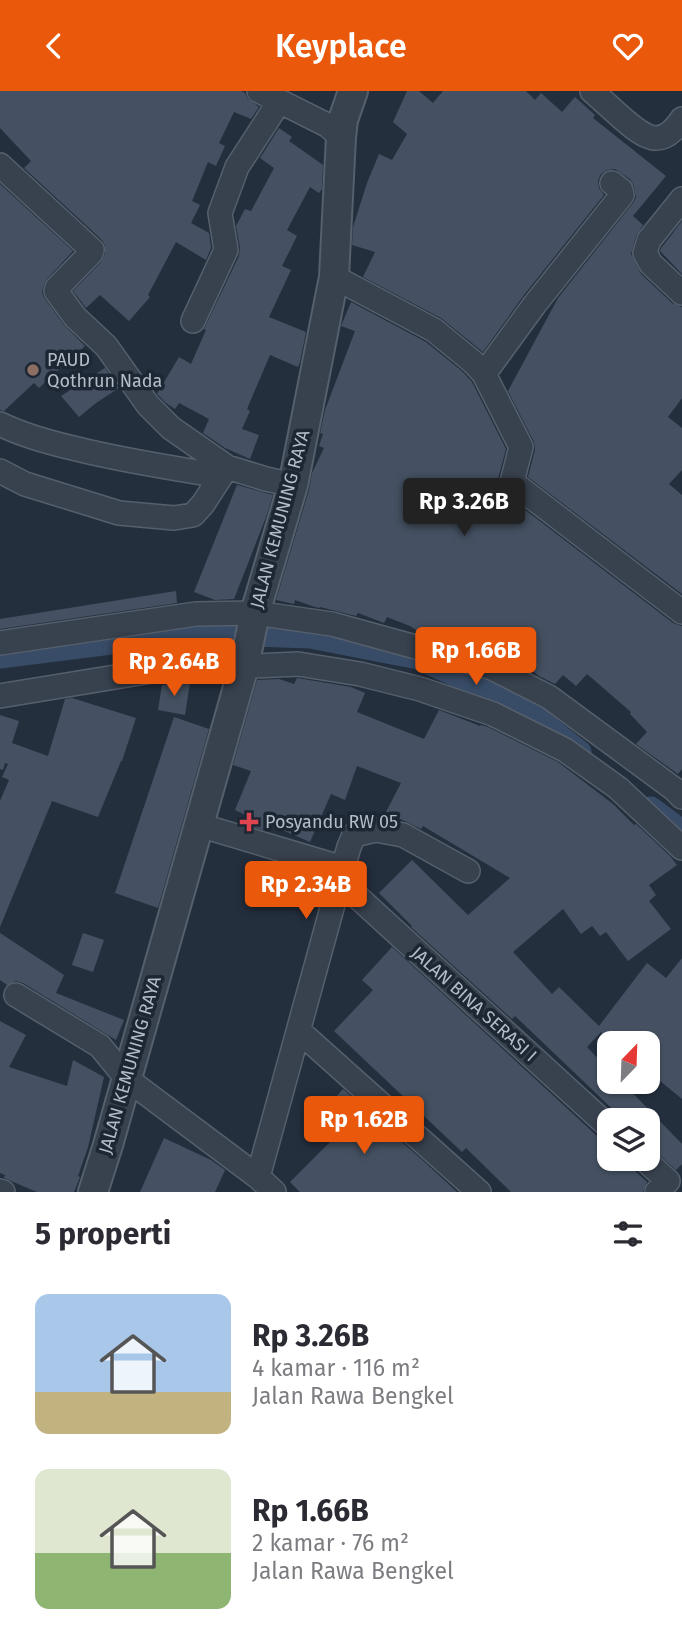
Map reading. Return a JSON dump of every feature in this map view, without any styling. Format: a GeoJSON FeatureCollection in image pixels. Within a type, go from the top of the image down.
{"type":"FeatureCollection","features":[{"type":"Feature","properties":{"kind":"street"},"geometry":{"type":"LineString","coordinates":[[592,91],[643,136],[658,139],[675,131],[682,119]]}},
{"type":"Feature","properties":{"kind":"street"},"geometry":{"type":"LineString","coordinates":[[193,321],[226,250],[220,213],[237,167],[269,97],[327,125],[346,114]]}},
{"type":"Feature","properties":{"kind":"street","name":"JALAN KEMUNING RAYA"},"geometry":{"type":"LineString","coordinates":[[93,1192],[293,485],[334,277],[346,114]]}},
{"type":"Feature","properties":{"kind":"street"},"geometry":{"type":"LineString","coordinates":[[0,165],[92,250],[56,290],[75,317],[106,346],[148,405],[224,472]]}},
{"type":"Feature","properties":{"kind":"street"},"geometry":{"type":"LineString","coordinates":[[484,374],[535,304],[622,195],[621,190],[612,183]]}},
{"type":"Feature","properties":{"kind":"street"},"geometry":{"type":"LineString","coordinates":[[682,199],[649,240],[645,253],[651,264],[682,293]]}},
{"type":"Feature","properties":{"kind":"street"},"geometry":{"type":"LineString","coordinates":[[334,277],[434,330],[473,362],[484,374],[521,447],[512,482],[682,612]]}},
{"type":"Feature","properties":{"kind":"street"},"geometry":{"type":"LineString","coordinates":[[0,424],[13,431],[116,459],[224,472],[293,485]]}},
{"type":"Feature","properties":{"kind":"street"},"geometry":{"type":"LineString","coordinates":[[0,471],[25,484],[119,513],[174,519],[193,515],[224,472]]}},
{"type":"Feature","properties":{"kind":"street"},"geometry":{"type":"LineString","coordinates":[[0,642],[196,614],[332,624],[492,668],[550,697],[679,788]]}},
{"type":"Feature","properties":{"kind":"street"},"geometry":{"type":"LineString","coordinates":[[0,696],[245,659],[360,674],[420,689],[493,713],[565,750],[618,788],[682,848]]}},
{"type":"Feature","properties":{"kind":"street"},"geometry":{"type":"LineString","coordinates":[[199,825],[341,874]]}},
{"type":"Feature","properties":{"kind":"street"},"geometry":{"type":"LineString","coordinates":[[16,995],[100,1046],[127,1079],[266,1185],[299,1031],[354,835],[376,830],[403,835],[468,871]]}},
{"type":"Feature","properties":{"kind":"street","name":"JALAN BINA SERASI I"},"geometry":{"type":"LineString","coordinates":[[341,874],[597,1116]]}},
{"type":"Feature","properties":{"kind":"street"},"geometry":{"type":"LineString","coordinates":[[299,1031],[479,1192]]}},
{"type":"Feature","properties":{"kind":"street"},"geometry":{"type":"LineString","coordinates":[[652,1171],[662,1186]]}},
{"type":"Feature","properties":{"kind":"building"},"geometry":{"type":"Polygon","coordinates":[[[0,91],[245,93],[248,99],[259,107],[251,119],[234,112],[219,143],[225,146],[216,166],[208,162],[192,201],[200,205],[191,223],[209,233],[211,248],[206,260],[176,242],[148,295],[150,297],[129,321],[100,295],[86,308],[73,291],[101,262],[105,246],[102,240],[24,168],[31,161],[0,128],[0,91]]]}},
{"type":"Feature","properties":{"kind":"building"},"geometry":{"type":"Polygon","coordinates":[[[407,91],[419,91],[433,103],[443,91],[526,91],[535,100],[541,93],[562,112],[575,97],[595,115],[593,118],[666,176],[633,216],[643,225],[636,236],[631,254],[641,274],[672,303],[682,307],[682,398],[668,417],[682,428],[682,470],[669,484],[682,495],[682,594],[528,477],[535,450],[534,442],[508,391],[558,298],[633,203],[636,198],[634,186],[630,179],[615,169],[601,174],[598,180],[599,188],[604,195],[524,295],[483,352],[441,318],[363,277],[375,252],[352,245],[353,227],[379,154],[392,160],[407,134],[393,122],[407,91]]]}},
{"type":"Feature","properties":{"kind":"building"},"geometry":{"type":"Polygon","coordinates":[[[279,128],[292,137],[289,141],[323,165],[322,189],[319,193],[310,187],[287,230],[297,236],[282,266],[291,270],[269,317],[306,332],[300,362],[298,367],[270,355],[247,409],[250,411],[242,429],[259,435],[250,459],[225,448],[203,433],[209,419],[179,403],[175,409],[157,394],[179,357],[191,364],[206,330],[204,329],[239,256],[236,226],[245,209],[251,211],[274,168],[260,158],[279,128]]]}},
{"type":"Feature","properties":{"kind":"building"},"geometry":{"type":"Polygon","coordinates":[[[0,184],[73,251],[47,279],[42,293],[64,325],[85,346],[39,388],[34,383],[4,411],[0,410],[0,184]]]}},
{"type":"Feature","properties":{"kind":"building"},"geometry":{"type":"Polygon","coordinates":[[[682,221],[682,274],[660,251],[682,221]]]}},
{"type":"Feature","properties":{"kind":"building"},"geometry":{"type":"Polygon","coordinates":[[[351,302],[426,342],[472,382],[506,449],[498,479],[503,493],[673,623],[682,626],[682,769],[678,774],[636,744],[647,732],[631,712],[587,674],[576,686],[563,675],[555,684],[529,668],[528,671],[496,655],[422,634],[387,617],[384,623],[358,613],[356,616],[295,600],[294,604],[276,600],[312,473],[324,448],[319,446],[325,410],[355,331],[341,326],[351,302]]]}},
{"type":"Feature","properties":{"kind":"building"},"geometry":{"type":"Polygon","coordinates":[[[105,368],[119,388],[79,417],[61,396],[105,368]]]}},
{"type":"Feature","properties":{"kind":"building"},"geometry":{"type":"Polygon","coordinates":[[[237,485],[273,495],[234,599],[215,600],[194,592],[237,485]]]}},
{"type":"Feature","properties":{"kind":"building"},"geometry":{"type":"Polygon","coordinates":[[[176,591],[177,603],[0,629],[0,619],[176,591]]]}},
{"type":"Feature","properties":{"kind":"building"},"geometry":{"type":"Polygon","coordinates":[[[297,678],[351,687],[365,693],[357,712],[424,739],[439,710],[488,727],[558,762],[613,804],[670,856],[677,865],[649,885],[656,895],[649,901],[671,929],[628,961],[606,932],[600,936],[592,926],[581,934],[563,909],[513,952],[552,994],[559,987],[599,1026],[647,963],[666,978],[682,958],[682,1099],[660,1081],[660,1031],[597,1031],[597,1036],[587,1047],[597,1057],[597,1094],[634,1094],[647,1108],[611,1108],[515,1016],[512,1019],[411,927],[379,893],[412,860],[468,915],[510,878],[423,826],[421,829],[386,812],[401,783],[357,766],[345,800],[331,794],[310,842],[266,823],[263,830],[243,824],[246,815],[235,810],[251,771],[233,765],[257,680],[279,679],[294,684],[297,678]]]}},
{"type":"Feature","properties":{"kind":"building"},"geometry":{"type":"Polygon","coordinates":[[[190,683],[185,715],[158,710],[162,685],[190,683]]]}},
{"type":"Feature","properties":{"kind":"building"},"geometry":{"type":"Polygon","coordinates":[[[72,698],[136,718],[122,761],[98,817],[52,801],[0,927],[0,801],[9,780],[2,777],[8,764],[5,763],[3,770],[0,769],[0,715],[19,721],[12,743],[48,756],[65,699],[72,698]]]}},
{"type":"Feature","properties":{"kind":"building"},"geometry":{"type":"Polygon","coordinates":[[[174,717],[209,729],[158,908],[115,893],[174,717]]]}},
{"type":"Feature","properties":{"kind":"building"},"geometry":{"type":"Polygon","coordinates":[[[0,933],[64,975],[56,993],[124,1020],[116,1040],[23,983],[16,981],[7,985],[0,980],[0,933]]]}},
{"type":"Feature","properties":{"kind":"building"},"geometry":{"type":"Polygon","coordinates":[[[83,933],[104,940],[93,972],[72,965],[83,933]]]}},
{"type":"Feature","properties":{"kind":"building"},"geometry":{"type":"Polygon","coordinates":[[[392,947],[597,1136],[597,1171],[635,1171],[647,1182],[643,1192],[511,1192],[466,1148],[462,1152],[334,1031],[373,990],[362,980],[392,947]]]}},
{"type":"Feature","properties":{"kind":"building"},"geometry":{"type":"Polygon","coordinates":[[[0,1021],[26,1035],[9,1067],[67,1086],[73,1060],[104,1077],[88,1147],[74,1192],[37,1192],[4,1178],[5,1175],[0,1173],[0,1021]]]}},
{"type":"Feature","properties":{"kind":"building"},"geometry":{"type":"Polygon","coordinates":[[[343,1089],[457,1192],[300,1192],[290,1182],[330,1142],[311,1124],[343,1089]]]}},
{"type":"Feature","properties":{"kind":"building"},"geometry":{"type":"Polygon","coordinates":[[[660,1121],[682,1144],[682,1164],[676,1170],[660,1155],[660,1121]]]}},
{"type":"Feature","properties":{"kind":"building"},"geometry":{"type":"Polygon","coordinates":[[[164,1138],[211,1160],[225,1170],[215,1192],[140,1192],[164,1138]]]}},
{"type":"Feature","properties":{"kind":"waterway"},"geometry":{"type":"LineString","coordinates":[[0,657],[191,633],[310,637],[418,658],[522,706],[580,752]]}},
{"type":"Feature","properties":{"kind":"waterway"},"geometry":{"type":"LineString","coordinates":[[651,808],[682,831]]}},
{"type":"Feature","properties":{"kind":"place","name":"PAUD Qothrun Nada"},"geometry":{"type":"Point","coordinates":[33,370]}},
{"type":"Feature","properties":{"kind":"place","name":"Posyandu RW 05"},"geometry":{"type":"Point","coordinates":[249,822]}}]}
